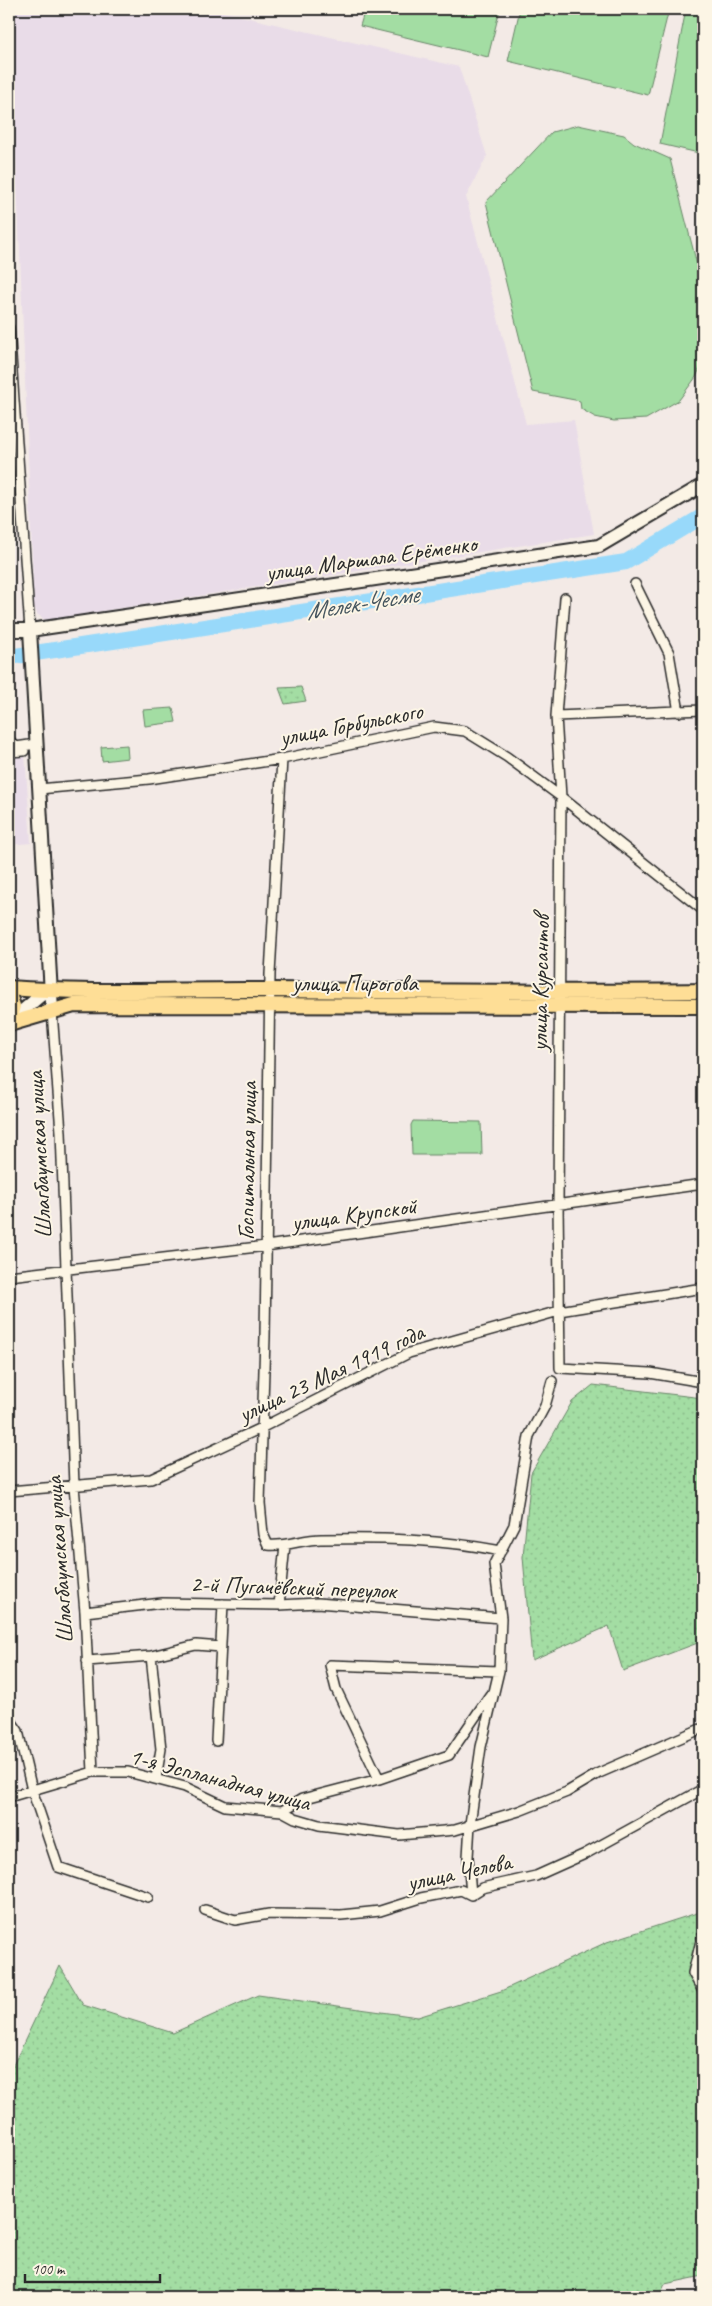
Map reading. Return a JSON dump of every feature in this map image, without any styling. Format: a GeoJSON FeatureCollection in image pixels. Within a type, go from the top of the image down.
{"type":"FeatureCollection","features":[{"type":"Feature","properties":{"kind":"main road","name":"улица Маршала Ерёменко"},"geometry":{"type":"LineString","coordinates":[[9,630],[30,634],[599,546],[703,485]]}},
{"type":"Feature","properties":{"kind":"main road","name":"Шлагбаумская улица"},"geometry":{"type":"LineString","coordinates":[[30,634],[52,1011]]}},
{"type":"Feature","properties":{"kind":"main road","name":"улица Пирогова"},"geometry":{"type":"LineString","coordinates":[[9,988],[50,991],[270,990],[703,1006]]}},
{"type":"Feature","properties":{"kind":"main road"},"geometry":{"type":"LineString","coordinates":[[9,1022],[40,996],[50,991]]}},
{"type":"Feature","properties":{"kind":"main road","name":"улица Пирогова"},"geometry":{"type":"LineString","coordinates":[[9,1022],[74,1005],[269,1005],[560,1000],[703,991]]}},
{"type":"Feature","properties":{"kind":"main road"},"geometry":{"type":"LineString","coordinates":[[9,995],[13,1006],[9,1022]]}},
{"type":"Feature","properties":{"kind":"street","name":"Шлагбаумская улица"},"geometry":{"type":"LineString","coordinates":[[9,328],[30,634]]}},
{"type":"Feature","properties":{"kind":"street"},"geometry":{"type":"LineString","coordinates":[[635,584],[669,653],[678,712]]}},
{"type":"Feature","properties":{"kind":"street","name":"улица Курсантов"},"geometry":{"type":"LineString","coordinates":[[565,598],[556,716],[561,797],[558,1204],[560,1368],[650,1373],[703,1382]]}},
{"type":"Feature","properties":{"kind":"street"},"geometry":{"type":"LineString","coordinates":[[556,716],[703,710]]}},
{"type":"Feature","properties":{"kind":"street","name":"улица Горбульского"},"geometry":{"type":"LineString","coordinates":[[39,790],[149,779],[282,759],[434,727],[465,731],[507,757],[561,797],[703,910]]}},
{"type":"Feature","properties":{"kind":"street"},"geometry":{"type":"LineString","coordinates":[[9,740],[14,751],[37,747]]}},
{"type":"Feature","properties":{"kind":"street","name":"Госпитальная улица"},"geometry":{"type":"LineString","coordinates":[[282,759],[269,1005],[264,1427],[260,1503],[263,1534],[268,1545],[285,1545]]}},
{"type":"Feature","properties":{"kind":"street","name":"Шлагбаумская улица"},"geometry":{"type":"LineString","coordinates":[[52,1011],[61,1132],[74,1486],[85,1612],[93,1772]]}},
{"type":"Feature","properties":{"kind":"street","name":"улица Крупской"},"geometry":{"type":"LineString","coordinates":[[9,1276],[266,1246],[703,1184]]}},
{"type":"Feature","properties":{"kind":"street","name":"улица 23 Мая 1919 года"},"geometry":{"type":"LineString","coordinates":[[9,1491],[151,1479],[264,1427],[409,1353],[559,1311],[703,1288]]}},
{"type":"Feature","properties":{"kind":"street"},"geometry":{"type":"LineString","coordinates":[[471,1895],[468,1857],[470,1824],[481,1747],[493,1692],[500,1671],[501,1618],[494,1564],[514,1526],[523,1461],[529,1436],[545,1406],[552,1381]]}},
{"type":"Feature","properties":{"kind":"street"},"geometry":{"type":"LineString","coordinates":[[279,1605],[285,1545],[311,1539],[360,1538],[440,1541],[501,1551]]}},
{"type":"Feature","properties":{"kind":"street","name":"2-й Пугачёвский переулок"},"geometry":{"type":"LineString","coordinates":[[85,1612],[162,1603],[279,1605],[318,1603],[501,1618]]}},
{"type":"Feature","properties":{"kind":"street"},"geometry":{"type":"LineString","coordinates":[[216,1741],[223,1604]]}},
{"type":"Feature","properties":{"kind":"street"},"geometry":{"type":"LineString","coordinates":[[87,1661],[151,1656],[196,1645],[221,1647]]}},
{"type":"Feature","properties":{"kind":"street"},"geometry":{"type":"LineString","coordinates":[[151,1656],[161,1748],[156,1778]]}},
{"type":"Feature","properties":{"kind":"street"},"geometry":{"type":"LineString","coordinates":[[379,1779],[336,1689],[330,1665],[500,1671]]}},
{"type":"Feature","properties":{"kind":"street"},"geometry":{"type":"LineString","coordinates":[[282,1811],[302,1799],[379,1779],[449,1755],[493,1692]]}},
{"type":"Feature","properties":{"kind":"street"},"geometry":{"type":"LineString","coordinates":[[9,1718],[18,1731],[32,1790],[58,1867],[148,1897]]}},
{"type":"Feature","properties":{"kind":"street","name":"1-я Эспланадная улица"},"geometry":{"type":"LineString","coordinates":[[9,1798],[93,1772],[128,1772],[185,1787],[226,1806],[282,1811],[295,1818],[319,1825],[399,1835],[455,1830],[519,1811],[567,1792],[600,1773],[703,1728]]}},
{"type":"Feature","properties":{"kind":"street","name":"улица Челова"},"geometry":{"type":"LineString","coordinates":[[205,1910],[235,1920],[269,1914],[341,1915],[380,1911],[421,1898],[461,1890],[471,1895],[482,1888],[536,1876],[585,1854],[703,1789]]}},
{"type":"Feature","properties":{"kind":"street"},"geometry":{"type":"LineString","coordinates":[[703,1933],[693,1973],[703,1991]]}},
{"type":"Feature","properties":{"kind":"shaded area"},"geometry":{"type":"Polygon","coordinates":[[[9,9],[211,9],[459,67],[487,156],[466,197],[526,424],[574,420],[594,534],[45,620],[37,614],[34,605],[16,154],[9,154],[9,9]]]}},
{"type":"Feature","properties":{"kind":"shaded area"},"geometry":{"type":"Polygon","coordinates":[[[25,755],[31,843],[9,845],[9,757],[25,755]]]}},
{"type":"Feature","properties":{"kind":"green space"},"geometry":{"type":"Polygon","coordinates":[[[365,9],[500,9],[488,57],[360,26],[365,9]]]}},
{"type":"Feature","properties":{"kind":"green space"},"geometry":{"type":"Polygon","coordinates":[[[520,9],[669,9],[648,95],[508,61],[520,9]]]}},
{"type":"Feature","properties":{"kind":"green space"},"geometry":{"type":"Polygon","coordinates":[[[686,9],[703,13],[703,154],[660,144],[686,9]]]}},
{"type":"Feature","properties":{"kind":"green space"},"geometry":{"type":"Polygon","coordinates":[[[578,125],[624,135],[634,143],[670,159],[703,288],[703,362],[696,377],[679,400],[646,419],[614,421],[595,417],[581,409],[580,401],[533,392],[486,202],[552,132],[578,125]]]}},
{"type":"Feature","properties":{"kind":"green space"},"geometry":{"type":"Polygon","coordinates":[[[301,687],[306,701],[285,704],[279,688],[301,687]]]}},
{"type":"Feature","properties":{"kind":"green space"},"geometry":{"type":"Polygon","coordinates":[[[173,708],[176,722],[145,726],[143,710],[173,708]]]}},
{"type":"Feature","properties":{"kind":"green space"},"geometry":{"type":"Polygon","coordinates":[[[127,745],[128,758],[102,761],[101,747],[127,745]]]}},
{"type":"Feature","properties":{"kind":"green space"},"geometry":{"type":"Polygon","coordinates":[[[413,1121],[481,1122],[482,1155],[412,1155],[411,1125],[413,1121]]]}},
{"type":"Feature","properties":{"kind":"green space"},"geometry":{"type":"Polygon","coordinates":[[[593,1385],[703,1398],[703,1641],[623,1671],[609,1626],[532,1660],[523,1557],[531,1473],[572,1402],[593,1385]]]}},
{"type":"Feature","properties":{"kind":"green space"},"geometry":{"type":"Polygon","coordinates":[[[703,1911],[703,2276],[665,2284],[659,2297],[9,2297],[9,2074],[60,1966],[83,2005],[173,2033],[258,1995],[418,2017],[501,1991],[607,1942],[703,1911]]]}},
{"type":"Feature","properties":{"kind":"waterway","name":"Мелек-Чесме"},"geometry":{"type":"LineString","coordinates":[[9,657],[626,562],[703,516]]}}]}
